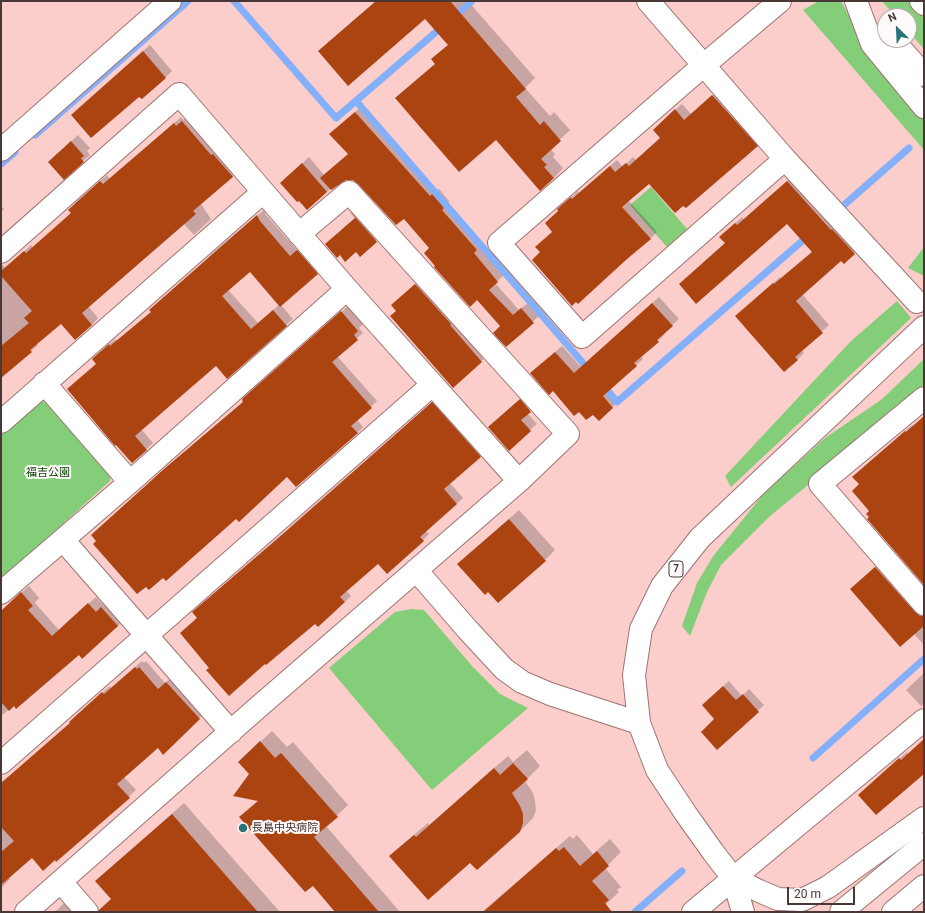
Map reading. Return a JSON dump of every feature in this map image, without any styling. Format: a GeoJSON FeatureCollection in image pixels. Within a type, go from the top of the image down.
{"type":"FeatureCollection","features":[{"type":"Feature","properties":{"kind":"main road"},"geometry":{"type":"LineString","coordinates":[[1,150],[170,1]]}},
{"type":"Feature","properties":{"kind":"main road"},"geometry":{"type":"LineString","coordinates":[[648,1],[785,158],[921,325]]}},
{"type":"Feature","properties":{"kind":"main road"},"geometry":{"type":"LineString","coordinates":[[780,1],[499,243],[582,337],[785,158]]}},
{"type":"Feature","properties":{"kind":"main road"},"geometry":{"type":"LineString","coordinates":[[857,1],[877,22]]}},
{"type":"Feature","properties":{"kind":"main road"},"geometry":{"type":"LineString","coordinates":[[857,1],[872,44],[924,107]]}},
{"type":"Feature","properties":{"kind":"main road"},"geometry":{"type":"LineString","coordinates":[[921,1],[924,4]]}},
{"type":"Feature","properties":{"kind":"main road"},"geometry":{"type":"LineString","coordinates":[[900,48],[924,76]]}},
{"type":"Feature","properties":{"kind":"main road"},"geometry":{"type":"LineString","coordinates":[[1,252],[179,94],[347,289],[519,481]]}},
{"type":"Feature","properties":{"kind":"main road"},"geometry":{"type":"LineString","coordinates":[[1,422],[263,192]]}},
{"type":"Feature","properties":{"kind":"main road"},"geometry":{"type":"LineString","coordinates":[[26,912],[519,481],[568,434],[349,192],[299,234]]}},
{"type":"Feature","properties":{"kind":"main road"},"geometry":{"type":"LineString","coordinates":[[1,593],[130,482],[347,289]]}},
{"type":"Feature","properties":{"kind":"main road","name":"7"},"geometry":{"type":"LineString","coordinates":[[743,912],[733,878],[686,814],[657,770],[639,723],[634,675],[642,629],[662,586],[700,538],[842,404],[921,325]]}},
{"type":"Feature","properties":{"kind":"main road"},"geometry":{"type":"LineString","coordinates":[[44,383],[130,482]]}},
{"type":"Feature","properties":{"kind":"main road"},"geometry":{"type":"LineString","coordinates":[[1,763],[432,384]]}},
{"type":"Feature","properties":{"kind":"main road"},"geometry":{"type":"LineString","coordinates":[[924,398],[820,484],[924,604]]}},
{"type":"Feature","properties":{"kind":"main road"},"geometry":{"type":"LineString","coordinates":[[63,540],[231,732]]}},
{"type":"Feature","properties":{"kind":"main road"},"geometry":{"type":"LineString","coordinates":[[416,570],[504,669],[522,682],[550,694],[639,723]]}},
{"type":"Feature","properties":{"kind":"main road"},"geometry":{"type":"LineString","coordinates":[[693,912],[924,720]]}},
{"type":"Feature","properties":{"kind":"main road","name":"7"},"geometry":{"type":"LineString","coordinates":[[733,878],[759,892],[795,906],[828,887],[924,818]]}},
{"type":"Feature","properties":{"kind":"main road"},"geometry":{"type":"LineString","coordinates":[[841,912],[924,844]]}},
{"type":"Feature","properties":{"kind":"main road"},"geometry":{"type":"LineString","coordinates":[[61,882],[87,912]]}},
{"type":"Feature","properties":{"kind":"main road"},"geometry":{"type":"LineString","coordinates":[[893,912],[924,886]]}},
{"type":"Feature","properties":{"kind":"green space"},"geometry":{"type":"Polygon","coordinates":[[[819,1],[841,1],[867,49],[924,118],[924,150],[803,10],[819,1]]]}},
{"type":"Feature","properties":{"kind":"green space"},"geometry":{"type":"Polygon","coordinates":[[[882,1],[908,1],[915,8],[888,8],[882,1]]]}},
{"type":"Feature","properties":{"kind":"green space"},"geometry":{"type":"Polygon","coordinates":[[[917,11],[924,18],[924,49],[917,41],[917,11]]]}},
{"type":"Feature","properties":{"kind":"green space"},"geometry":{"type":"Polygon","coordinates":[[[651,187],[688,230],[667,247],[630,205],[651,187]]]}},
{"type":"Feature","properties":{"kind":"green space"},"geometry":{"type":"Polygon","coordinates":[[[924,247],[924,276],[908,268],[924,247]]]}},
{"type":"Feature","properties":{"kind":"green space"},"geometry":{"type":"Polygon","coordinates":[[[897,301],[911,318],[731,487],[725,476],[851,341],[897,301]]]}},
{"type":"Feature","properties":{"kind":"green space"},"geometry":{"type":"Polygon","coordinates":[[[924,359],[924,390],[770,516],[721,565],[707,592],[690,636],[682,626],[697,583],[714,555],[765,492],[825,438],[881,400],[924,359]]]}},
{"type":"Feature","properties":{"kind":"green space","name":"福吉公園"},"geometry":{"type":"Polygon","coordinates":[[[38,401],[49,402],[111,472],[110,481],[1,580],[1,434],[38,401]]]}},
{"type":"Feature","properties":{"kind":"green space"},"geometry":{"type":"Polygon","coordinates":[[[411,609],[424,610],[473,667],[500,694],[528,708],[432,790],[329,668],[395,612],[411,609]]]}},
{"type":"Feature","properties":{"kind":"building"},"geometry":{"type":"Polygon","coordinates":[[[376,1],[450,1],[526,89],[516,97],[540,125],[544,121],[561,141],[541,159],[547,165],[544,167],[554,178],[540,191],[496,140],[459,172],[395,98],[435,64],[431,59],[448,45],[425,19],[348,86],[318,51],[376,1]]]}},
{"type":"Feature","properties":{"kind":"building"},"geometry":{"type":"Polygon","coordinates":[[[143,51],[166,78],[142,99],[139,97],[91,138],[71,115],[143,51]]]}},
{"type":"Feature","properties":{"kind":"building"},"geometry":{"type":"Polygon","coordinates":[[[712,95],[758,146],[686,208],[683,206],[675,213],[649,184],[622,207],[651,239],[578,304],[576,302],[572,306],[532,260],[540,252],[535,247],[552,232],[545,223],[558,211],[557,209],[571,197],[572,199],[610,166],[615,172],[626,163],[629,166],[660,138],[653,130],[675,109],[684,120],[712,95]]]}},
{"type":"Feature","properties":{"kind":"building"},"geometry":{"type":"Polygon","coordinates":[[[355,112],[430,196],[432,194],[444,208],[442,210],[477,250],[474,253],[498,282],[489,290],[513,315],[521,308],[534,323],[506,347],[493,333],[500,326],[477,300],[470,307],[434,267],[435,266],[424,253],[429,248],[404,219],[396,225],[353,180],[346,180],[331,190],[320,178],[348,154],[329,134],[355,112]]]}},
{"type":"Feature","properties":{"kind":"building"},"geometry":{"type":"Polygon","coordinates":[[[182,121],[211,155],[213,154],[233,177],[193,211],[196,214],[82,313],[92,325],[75,340],[61,324],[30,350],[32,352],[1,378],[1,346],[29,323],[24,318],[32,311],[1,276],[1,271],[24,251],[26,253],[71,213],[68,210],[100,181],[103,184],[174,123],[176,126],[182,121]]]}},
{"type":"Feature","properties":{"kind":"building"},"geometry":{"type":"Polygon","coordinates":[[[71,141],[84,156],[81,158],[84,162],[64,180],[48,162],[71,141]]]}},
{"type":"Feature","properties":{"kind":"building"},"geometry":{"type":"Polygon","coordinates":[[[302,163],[327,192],[307,210],[299,201],[297,202],[280,183],[302,163]]]}},
{"type":"Feature","properties":{"kind":"building"},"geometry":{"type":"Polygon","coordinates":[[[787,181],[831,230],[832,229],[855,254],[844,264],[841,261],[796,301],[823,333],[795,357],[798,360],[784,372],[735,316],[812,252],[787,224],[696,304],[679,284],[725,243],[719,237],[735,223],[737,225],[787,181]]]}},
{"type":"Feature","properties":{"kind":"building"},"geometry":{"type":"Polygon","coordinates":[[[348,209],[377,242],[360,257],[356,252],[345,262],[340,255],[337,258],[325,244],[355,218],[348,209]]]}},
{"type":"Feature","properties":{"kind":"building"},"geometry":{"type":"Polygon","coordinates":[[[257,215],[260,221],[290,256],[297,250],[318,274],[280,307],[250,272],[222,296],[251,329],[273,310],[287,326],[227,379],[216,366],[135,436],[147,450],[132,463],[116,445],[115,446],[67,389],[96,364],[92,359],[151,312],[149,310],[257,215]]]}},
{"type":"Feature","properties":{"kind":"building"},"geometry":{"type":"Polygon","coordinates":[[[415,284],[451,324],[450,325],[482,362],[453,388],[390,316],[396,311],[391,305],[415,284]]]}},
{"type":"Feature","properties":{"kind":"building"},"geometry":{"type":"Polygon","coordinates":[[[652,303],[673,326],[657,340],[659,342],[634,363],[637,366],[603,396],[613,408],[599,421],[593,415],[586,420],[579,412],[574,416],[553,391],[549,395],[530,373],[555,352],[574,373],[652,303]]]}},
{"type":"Feature","properties":{"kind":"building"},"geometry":{"type":"Polygon","coordinates":[[[341,311],[358,331],[354,335],[358,340],[332,362],[372,408],[351,426],[358,433],[296,487],[287,477],[239,522],[236,519],[166,581],[163,578],[149,590],[146,587],[137,594],[93,544],[96,541],[91,535],[164,469],[243,402],[243,398],[341,311]]]}},
{"type":"Feature","properties":{"kind":"building"},"geometry":{"type":"Polygon","coordinates":[[[520,399],[531,412],[521,420],[531,431],[509,451],[488,427],[520,399]]]}},
{"type":"Feature","properties":{"kind":"building"},"geometry":{"type":"Polygon","coordinates":[[[432,402],[481,457],[444,489],[457,504],[420,537],[424,541],[387,574],[378,564],[340,597],[345,602],[318,627],[315,624],[266,665],[265,664],[229,696],[206,670],[209,668],[180,633],[197,618],[192,612],[283,534],[432,402]]]}},
{"type":"Feature","properties":{"kind":"building"},"geometry":{"type":"Polygon","coordinates":[[[924,416],[924,585],[867,519],[869,517],[866,514],[869,511],[852,491],[859,484],[852,477],[924,416]]]}},
{"type":"Feature","properties":{"kind":"building"},"geometry":{"type":"Polygon","coordinates":[[[509,519],[546,561],[498,603],[488,592],[485,595],[457,564],[509,519]]]}},
{"type":"Feature","properties":{"kind":"building"},"geometry":{"type":"Polygon","coordinates":[[[875,567],[915,612],[920,616],[924,616],[924,626],[900,647],[850,589],[875,567]]]}},
{"type":"Feature","properties":{"kind":"building"},"geometry":{"type":"Polygon","coordinates":[[[21,592],[33,606],[28,610],[52,636],[88,603],[96,612],[101,607],[118,626],[82,659],[79,655],[16,709],[14,706],[9,711],[1,702],[1,611],[21,592]]]}},
{"type":"Feature","properties":{"kind":"building"},"geometry":{"type":"Polygon","coordinates":[[[135,667],[137,669],[139,667],[158,689],[166,682],[200,719],[163,755],[158,748],[117,784],[130,798],[56,862],[55,860],[43,871],[32,858],[1,885],[1,852],[14,841],[1,827],[1,783],[70,723],[69,722],[102,692],[104,694],[135,667]]]}},
{"type":"Feature","properties":{"kind":"building"},"geometry":{"type":"Polygon","coordinates":[[[723,686],[736,700],[743,694],[759,712],[717,750],[701,732],[714,719],[702,705],[723,686]]]}},
{"type":"Feature","properties":{"kind":"building"},"geometry":{"type":"Polygon","coordinates":[[[924,739],[924,774],[876,815],[858,795],[899,758],[901,760],[924,739]]]}},
{"type":"Feature","properties":{"kind":"building"},"geometry":{"type":"Polygon","coordinates":[[[260,741],[275,758],[281,753],[338,817],[314,837],[379,912],[335,912],[313,886],[305,892],[239,817],[258,801],[233,796],[249,774],[238,762],[260,741]]]}},
{"type":"Feature","properties":{"kind":"building"},"geometry":{"type":"Polygon","coordinates":[[[513,763],[528,779],[512,793],[523,814],[523,823],[520,832],[477,870],[470,863],[428,900],[389,856],[414,835],[416,837],[494,768],[500,775],[513,763]]]}},
{"type":"Feature","properties":{"kind":"building"},"geometry":{"type":"Polygon","coordinates":[[[172,814],[258,912],[99,912],[99,910],[111,899],[95,881],[172,814]]]}},
{"type":"Feature","properties":{"kind":"building"},"geometry":{"type":"Polygon","coordinates":[[[564,847],[580,866],[597,851],[609,866],[592,881],[609,900],[605,903],[612,912],[483,912],[556,848],[559,851],[564,847]]]}},
{"type":"Feature","properties":{"kind":"waterway"},"geometry":{"type":"LineString","coordinates":[[35,135],[188,1]]}},
{"type":"Feature","properties":{"kind":"waterway"},"geometry":{"type":"LineString","coordinates":[[234,1],[336,118],[443,26]]}},
{"type":"Feature","properties":{"kind":"waterway"},"geometry":{"type":"LineString","coordinates":[[453,18],[472,1]]}},
{"type":"Feature","properties":{"kind":"waterway"},"geometry":{"type":"LineString","coordinates":[[356,101],[590,371]]}},
{"type":"Feature","properties":{"kind":"waterway"},"geometry":{"type":"LineString","coordinates":[[844,205],[909,148]]}},
{"type":"Feature","properties":{"kind":"waterway"},"geometry":{"type":"LineString","coordinates":[[1,164],[15,152]]}},
{"type":"Feature","properties":{"kind":"waterway"},"geometry":{"type":"LineString","coordinates":[[603,385],[617,402],[808,236]]}},
{"type":"Feature","properties":{"kind":"waterway"},"geometry":{"type":"LineString","coordinates":[[813,758],[924,659]]}},
{"type":"Feature","properties":{"kind":"waterway"},"geometry":{"type":"LineString","coordinates":[[635,912],[682,871]]}},
{"type":"Feature","properties":{"kind":"place","name":"長島中央病院"},"geometry":{"type":"Point","coordinates":[243,828]}}]}
